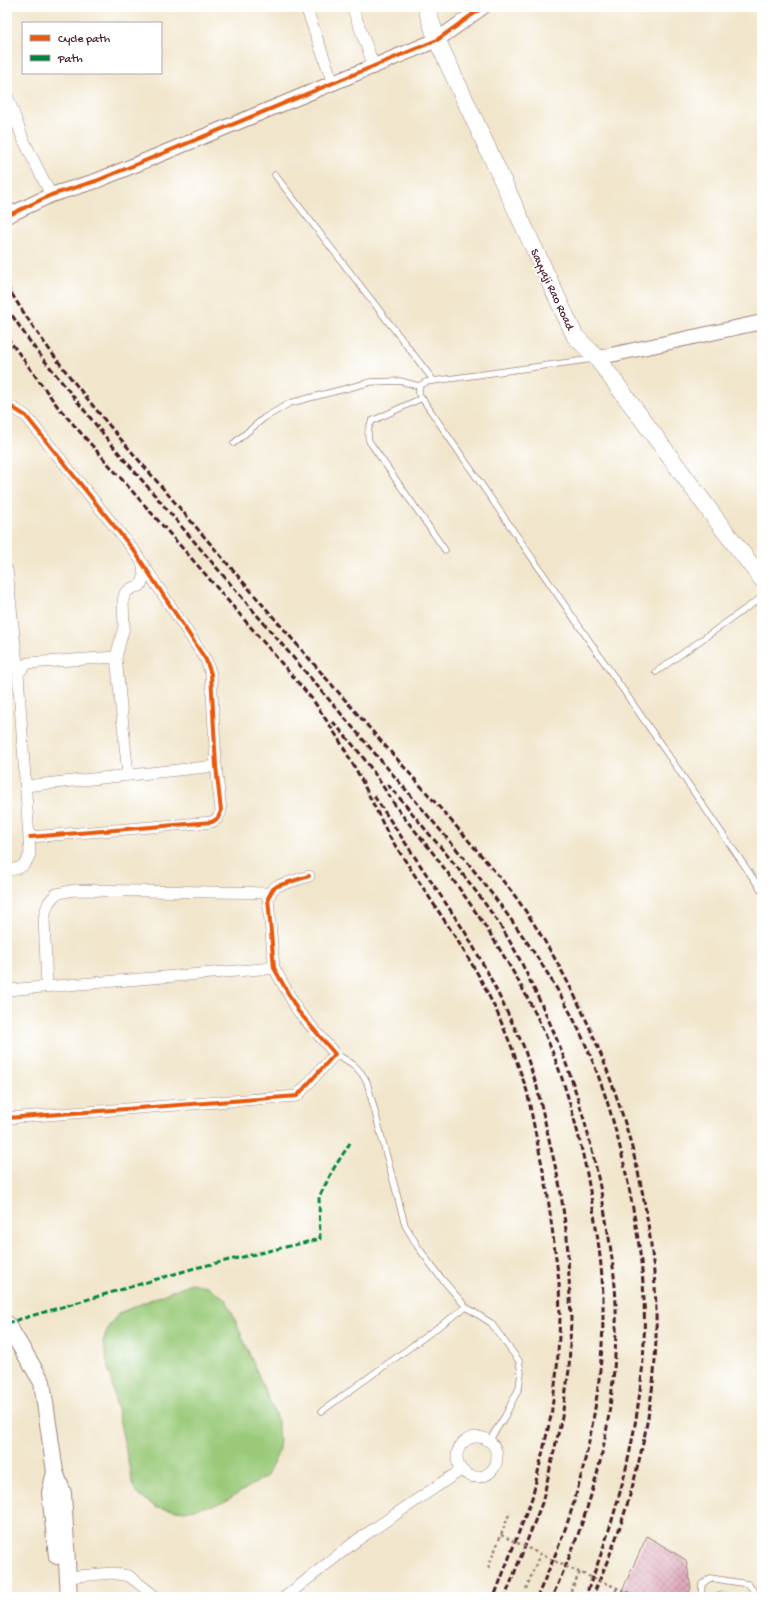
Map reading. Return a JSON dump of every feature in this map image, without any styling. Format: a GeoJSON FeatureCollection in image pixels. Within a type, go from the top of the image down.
{"type":"FeatureCollection","features":[{"type":"Feature","properties":{"kind":"main road","name":"Sayyaji Rao Road"},"geometry":{"type":"LineString","coordinates":[[426,7],[437,40],[575,336],[597,358],[762,579]]}},
{"type":"Feature","properties":{"kind":"main road"},"geometry":{"type":"LineString","coordinates":[[7,1324],[42,1382],[55,1472],[63,1494],[69,1597]]}},
{"type":"Feature","properties":{"kind":"main road"},"geometry":{"type":"LineString","coordinates":[[55,1472],[50,1493],[58,1565],[59,1597]]}},
{"type":"Feature","properties":{"kind":"street"},"geometry":{"type":"LineString","coordinates":[[306,7],[333,83]]}},
{"type":"Feature","properties":{"kind":"street"},"geometry":{"type":"LineString","coordinates":[[352,7],[374,66]]}},
{"type":"Feature","properties":{"kind":"street"},"geometry":{"type":"LineString","coordinates":[[7,216],[51,195],[96,181],[437,40],[483,7]]}},
{"type":"Feature","properties":{"kind":"street"},"geometry":{"type":"LineString","coordinates":[[7,95],[24,139],[51,195]]}},
{"type":"Feature","properties":{"kind":"street"},"geometry":{"type":"LineString","coordinates":[[597,358],[762,322]]}},
{"type":"Feature","properties":{"kind":"street"},"geometry":{"type":"LineString","coordinates":[[7,404],[26,416],[143,563],[206,660],[211,674],[216,766],[221,811],[218,818],[212,822],[30,837]]}},
{"type":"Feature","properties":{"kind":"street"},"geometry":{"type":"LineString","coordinates":[[128,775],[116,657],[124,627],[123,600],[125,593],[132,588],[140,586],[144,579],[143,563]]}},
{"type":"Feature","properties":{"kind":"street"},"geometry":{"type":"LineString","coordinates":[[7,570],[18,673],[25,786],[30,837],[30,854],[27,863],[19,869],[7,870]]}},
{"type":"Feature","properties":{"kind":"street"},"geometry":{"type":"LineString","coordinates":[[18,673],[28,664],[116,657]]}},
{"type":"Feature","properties":{"kind":"street"},"geometry":{"type":"LineString","coordinates":[[25,786],[216,766]]}},
{"type":"Feature","properties":{"kind":"street"},"geometry":{"type":"LineString","coordinates":[[7,1118],[297,1096],[335,1054],[298,1010],[274,968],[268,898],[270,893],[277,886],[309,876]]}},
{"type":"Feature","properties":{"kind":"street"},"geometry":{"type":"LineString","coordinates":[[47,987],[44,918],[49,902],[56,894],[74,890],[270,893]]}},
{"type":"Feature","properties":{"kind":"street"},"geometry":{"type":"LineString","coordinates":[[7,990],[274,968]]}},
{"type":"Feature","properties":{"kind":"street"},"geometry":{"type":"LineString","coordinates":[[478,1437],[489,1441],[497,1453],[495,1466],[491,1472],[486,1476],[472,1477],[466,1475],[461,1470],[456,1458],[460,1445],[471,1438],[478,1437]]}},
{"type":"Feature","properties":{"kind":"street"},"geometry":{"type":"LineString","coordinates":[[286,1597],[356,1541],[461,1470]]}},
{"type":"Feature","properties":{"kind":"street"},"geometry":{"type":"LineString","coordinates":[[68,1577],[112,1573],[129,1576],[156,1597]]}},
{"type":"Feature","properties":{"kind":"lane"},"geometry":{"type":"LineString","coordinates":[[275,175],[434,381]]}},
{"type":"Feature","properties":{"kind":"lane"},"geometry":{"type":"LineString","coordinates":[[234,443],[264,418],[290,403],[371,382],[400,381],[419,386],[426,382],[597,358]]}},
{"type":"Feature","properties":{"kind":"lane"},"geometry":{"type":"LineString","coordinates":[[419,386],[419,394],[762,891]]}},
{"type":"Feature","properties":{"kind":"lane"},"geometry":{"type":"LineString","coordinates":[[422,398],[372,422],[368,427],[367,434],[369,441],[445,550]]}},
{"type":"Feature","properties":{"kind":"lane"},"geometry":{"type":"LineString","coordinates":[[656,672],[762,597]]}},
{"type":"Feature","properties":{"kind":"lane"},"geometry":{"type":"LineString","coordinates":[[335,1054],[352,1062],[361,1070],[367,1082],[405,1225],[418,1247],[436,1273],[466,1307],[491,1323],[515,1355],[520,1367],[519,1388],[489,1441]]}},
{"type":"Feature","properties":{"kind":"lane"},"geometry":{"type":"LineString","coordinates":[[322,1411],[466,1307]]}},
{"type":"Feature","properties":{"kind":"lane"},"geometry":{"type":"LineString","coordinates":[[701,1597],[702,1584],[710,1578],[748,1584],[759,1597]]}},
{"type":"Feature","properties":{"kind":"lane"},"geometry":{"type":"LineString","coordinates":[[716,1597],[722,1595],[729,1597]]}},
{"type":"Feature","properties":{"kind":"path"},"geometry":{"type":"LineString","coordinates":[[488,1568],[510,1512]]}},
{"type":"Feature","properties":{"kind":"path"},"geometry":{"type":"LineString","coordinates":[[501,1535],[580,1572],[639,1597]]}},
{"type":"Feature","properties":{"kind":"path"},"geometry":{"type":"LineString","coordinates":[[526,1589],[540,1554]]}},
{"type":"Feature","properties":{"kind":"path"},"geometry":{"type":"LineString","coordinates":[[568,1597],[580,1572]]}},
{"type":"Feature","properties":{"kind":"path"},"geometry":{"type":"LineString","coordinates":[[613,1597],[617,1588]]}},
{"type":"Feature","properties":{"kind":"green space"},"geometry":{"type":"Polygon","coordinates":[[[191,1283],[207,1286],[226,1299],[278,1421],[279,1451],[267,1476],[222,1503],[185,1511],[157,1508],[137,1494],[133,1485],[103,1342],[108,1327],[119,1313],[191,1283]]]}},
{"type":"Feature","properties":{"kind":"building"},"geometry":{"type":"Polygon","coordinates":[[[647,1536],[686,1560],[691,1588],[687,1597],[619,1597],[647,1536]]]}},
{"type":"Feature","properties":{"kind":"railway"},"geometry":{"type":"LineString","coordinates":[[7,286],[44,342],[106,422],[512,892],[549,948],[579,1005],[605,1065],[626,1128],[642,1192],[652,1256],[656,1320],[653,1383],[638,1465],[623,1519],[592,1597]]}},
{"type":"Feature","properties":{"kind":"railway"},"geometry":{"type":"LineString","coordinates":[[7,308],[33,346],[112,445],[464,858],[524,937],[538,958],[563,1000],[583,1039],[598,1075],[616,1131],[625,1169],[640,1254],[643,1283],[644,1323],[643,1363],[632,1443],[612,1521],[585,1597]]}},
{"type":"Feature","properties":{"kind":"railway"},"geometry":{"type":"LineString","coordinates":[[7,337],[58,407],[206,575],[313,700],[338,738],[359,775],[389,836],[456,938],[479,976],[497,1012],[512,1048],[527,1091],[547,1190],[559,1281],[560,1319],[557,1369],[551,1416],[532,1498],[494,1597]]}},
{"type":"Feature","properties":{"kind":"railway"},"geometry":{"type":"LineString","coordinates":[[333,722],[366,761],[393,803],[432,851],[477,914],[509,965],[529,1001],[549,1043],[577,1130],[587,1174],[596,1226],[602,1278],[603,1313],[600,1365],[593,1418],[576,1496],[561,1540],[537,1597]]}},
{"type":"Feature","properties":{"kind":"railway"},"geometry":{"type":"LineString","coordinates":[[387,784],[477,893],[495,917],[517,955],[555,1034],[575,1089],[591,1145],[603,1203],[613,1267],[616,1305],[616,1337],[611,1401],[602,1454],[591,1496],[577,1537],[552,1597]]}},
{"type":"Feature","properties":{"kind":"railway"},"geometry":{"type":"LineString","coordinates":[[374,796],[465,932],[487,971],[523,1045],[537,1087],[560,1187],[567,1237],[571,1318],[569,1370],[562,1417],[542,1503],[505,1597]]}},
{"type":"Feature","properties":{"kind":"marked path"},"geometry":{"type":"LineString","coordinates":[[7,1323],[195,1268],[320,1239],[319,1197],[334,1168],[350,1143]]}},
{"type":"Feature","properties":{"kind":"cycle path"},"geometry":{"type":"LineString","coordinates":[[7,216],[51,195],[96,181],[437,40],[483,7]]}},
{"type":"Feature","properties":{"kind":"cycle path"},"geometry":{"type":"LineString","coordinates":[[7,404],[26,416],[135,552],[206,660],[211,674],[216,766],[221,811],[218,818],[212,822],[30,837]]}},
{"type":"Feature","properties":{"kind":"cycle path"},"geometry":{"type":"LineString","coordinates":[[7,1118],[297,1096],[335,1054],[298,1011],[274,968],[268,898],[273,889],[277,886],[309,876]]}}]}
